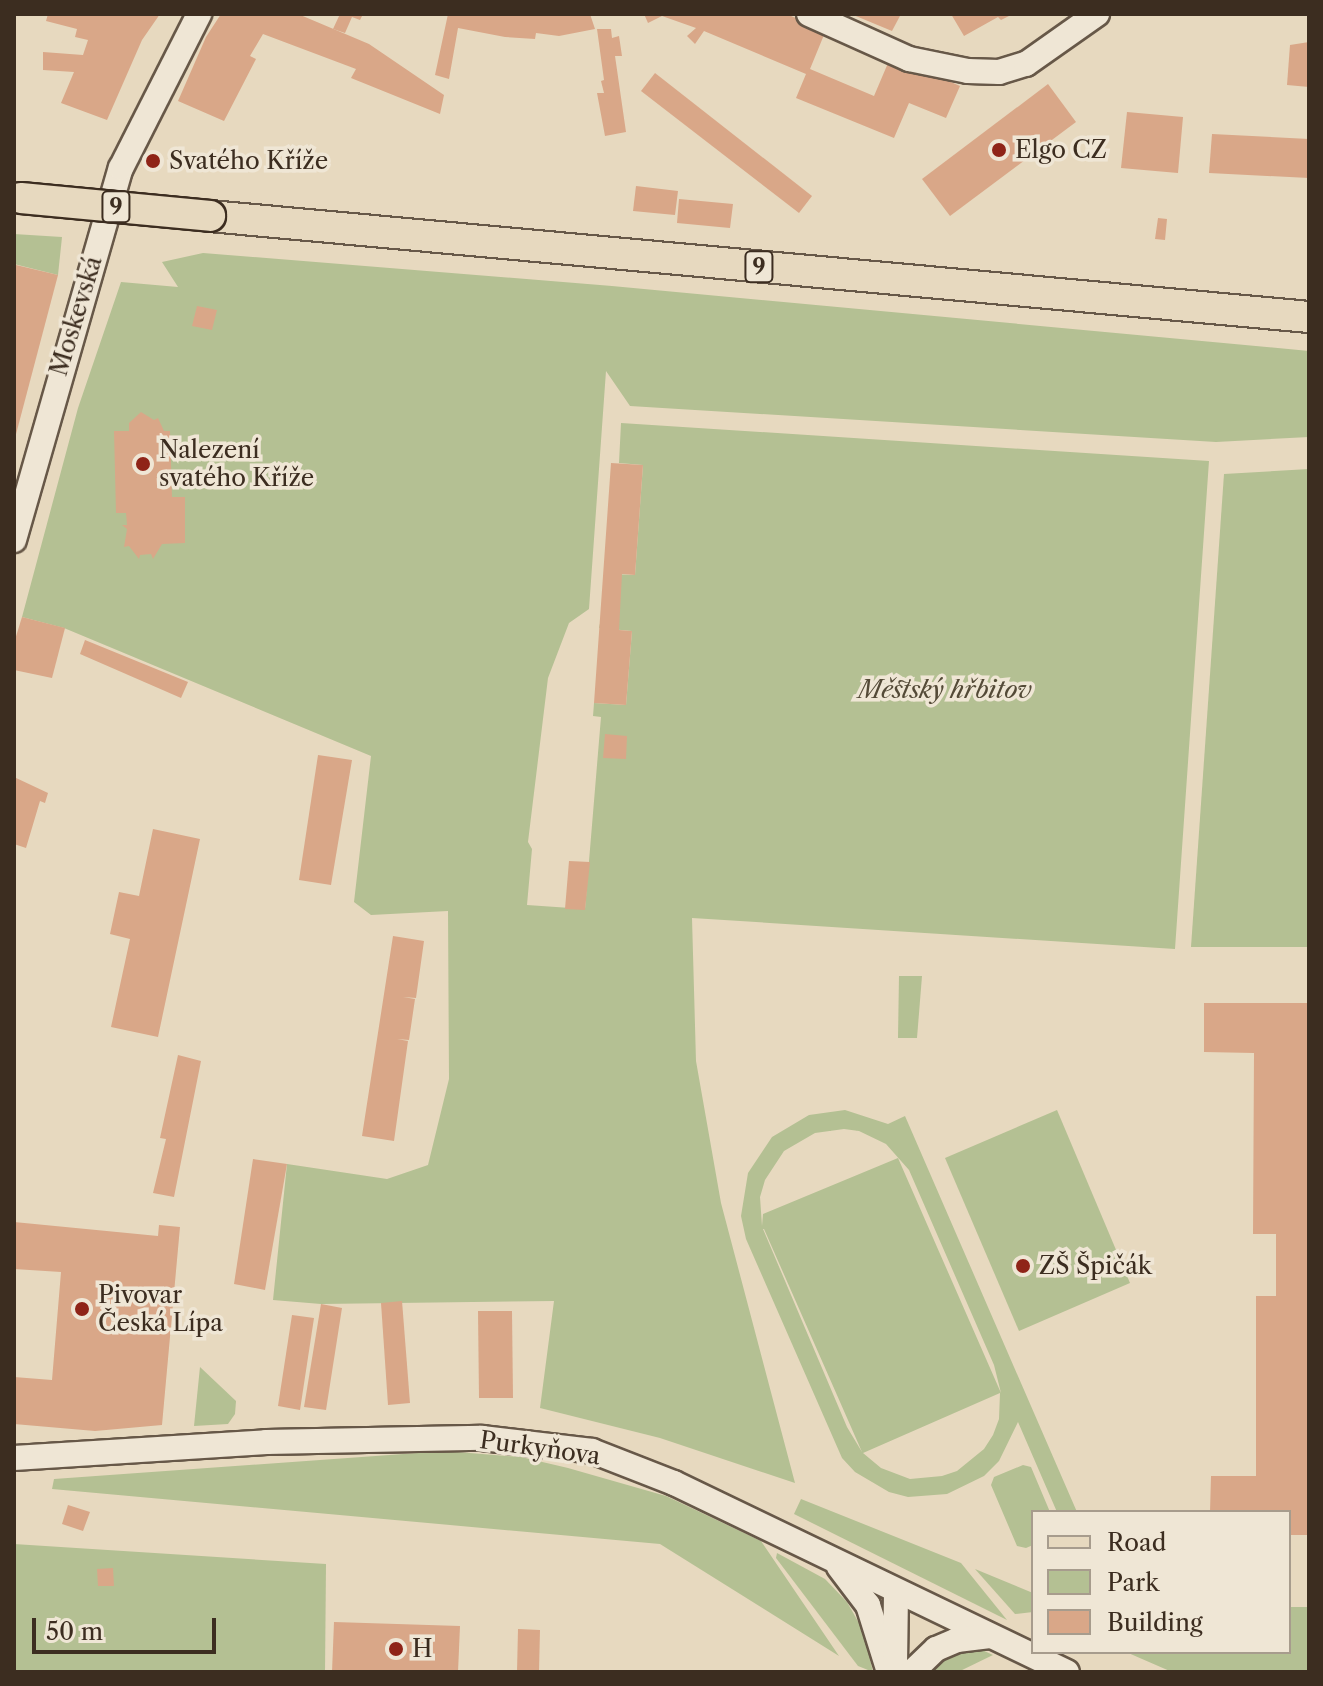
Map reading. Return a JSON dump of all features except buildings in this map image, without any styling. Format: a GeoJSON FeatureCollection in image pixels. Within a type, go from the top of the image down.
{"type":"FeatureCollection","features":[{"type":"Feature","properties":{"kind":"main road","name":"9"},"geometry":{"type":"LineString","coordinates":[[16,197],[1309,317]]}},
{"type":"Feature","properties":{"kind":"street","name":"Moskevská"},"geometry":{"type":"LineString","coordinates":[[14,540],[121,168],[199,14]]}},
{"type":"Feature","properties":{"kind":"street"},"geometry":{"type":"LineString","coordinates":[[809,14],[909,59],[968,71],[999,72],[1026,64],[1097,14]]}},
{"type":"Feature","properties":{"kind":"street","name":"Purkyňova"},"geometry":{"type":"LineString","coordinates":[[14,1458],[325,1441],[482,1438],[592,1451],[674,1483],[1067,1672]]}},
{"type":"Feature","properties":{"kind":"street"},"geometry":{"type":"LineString","coordinates":[[835,1561],[868,1605],[892,1672]]}},
{"type":"Feature","properties":{"kind":"street"},"geometry":{"type":"LineString","coordinates":[[892,1672],[896,1591]]}},
{"type":"Feature","properties":{"kind":"street"},"geometry":{"type":"LineString","coordinates":[[912,1672],[936,1649],[957,1640],[991,1636]]}},
{"type":"Feature","properties":{"kind":"green space"},"geometry":{"type":"Polygon","coordinates":[[[14,234],[62,237],[58,275],[14,264],[14,234]]]}},
{"type":"Feature","properties":{"kind":"green space","name":"Městský hřbitov"},"geometry":{"type":"Polygon","coordinates":[[[203,253],[612,286],[1309,351],[1309,437],[1216,442],[630,406],[606,371],[589,609],[569,623],[548,678],[528,842],[532,849],[527,905],[585,909],[601,717],[593,716],[594,703],[626,705],[632,631],[599,628],[611,574],[635,575],[643,465],[619,463],[621,423],[1209,461],[1175,949],[692,918],[696,1061],[721,1203],[795,1483],[660,1438],[540,1408],[554,1301],[321,1304],[273,1300],[287,1164],[387,1179],[428,1165],[449,1079],[448,911],[371,915],[354,902],[371,756],[64,628],[22,617],[78,408],[121,282],[178,287],[162,262],[203,253]]]}},
{"type":"Feature","properties":{"kind":"green space"},"geometry":{"type":"Polygon","coordinates":[[[1309,469],[1309,947],[1191,947],[1224,474],[1309,469]]]}},
{"type":"Feature","properties":{"kind":"green space"},"geometry":{"type":"Polygon","coordinates":[[[899,976],[922,976],[917,1038],[898,1038],[899,976]]]}},
{"type":"Feature","properties":{"kind":"green space"},"geometry":{"type":"Polygon","coordinates":[[[845,1110],[888,1124],[905,1116],[1076,1510],[1056,1510],[1018,1422],[999,1461],[984,1476],[947,1494],[908,1497],[889,1492],[855,1472],[842,1458],[746,1239],[741,1216],[748,1173],[772,1137],[809,1115],[845,1110]],[[844,1129],[815,1133],[784,1151],[765,1180],[760,1197],[762,1226],[763,1214],[898,1158],[1001,1393],[994,1365],[909,1170],[886,1144],[859,1131],[844,1129]],[[764,1229],[847,1427],[862,1452],[764,1229]],[[1000,1393],[863,1453],[881,1468],[910,1479],[942,1476],[957,1471],[984,1449],[993,1435],[999,1419],[1000,1393]]]}},
{"type":"Feature","properties":{"kind":"green space"},"geometry":{"type":"Polygon","coordinates":[[[1057,1110],[1130,1283],[1019,1331],[945,1158],[1057,1110]]]}},
{"type":"Feature","properties":{"kind":"green space"},"geometry":{"type":"Polygon","coordinates":[[[200,1367],[236,1401],[235,1414],[228,1424],[194,1426],[200,1367]]]}},
{"type":"Feature","properties":{"kind":"green space"},"geometry":{"type":"Polygon","coordinates":[[[445,1451],[521,1457],[568,1468],[666,1496],[761,1541],[839,1656],[660,1544],[52,1489],[54,1479],[445,1451]]]}},
{"type":"Feature","properties":{"kind":"green space"},"geometry":{"type":"Polygon","coordinates":[[[1023,1465],[1031,1467],[1049,1510],[1031,1510],[1031,1546],[1017,1546],[991,1485],[994,1477],[1023,1465]]]}},
{"type":"Feature","properties":{"kind":"green space"},"geometry":{"type":"Polygon","coordinates":[[[801,1499],[961,1563],[1007,1620],[794,1514],[801,1499]]]}},
{"type":"Feature","properties":{"kind":"green space"},"geometry":{"type":"Polygon","coordinates":[[[14,1544],[326,1564],[325,1672],[14,1672],[14,1544]]]}},
{"type":"Feature","properties":{"kind":"green space"},"geometry":{"type":"Polygon","coordinates":[[[777,1553],[825,1579],[847,1602],[864,1632],[873,1672],[858,1666],[776,1558],[777,1553]]]}},
{"type":"Feature","properties":{"kind":"green space"},"geometry":{"type":"Polygon","coordinates":[[[975,1569],[1031,1592],[1031,1612],[1015,1614],[975,1569]]]}},
{"type":"Feature","properties":{"kind":"green space"},"geometry":{"type":"Polygon","coordinates":[[[1291,1607],[1309,1607],[1309,1672],[1172,1672],[1131,1654],[1291,1654],[1291,1607]]]}},
{"type":"Feature","properties":{"kind":"green space"},"geometry":{"type":"Polygon","coordinates":[[[980,1649],[993,1655],[958,1672],[921,1672],[949,1651],[980,1649]]]}},
{"type":"Feature","properties":{"kind":"place","name":"Elgo CZ"},"geometry":{"type":"Point","coordinates":[999,150]}},
{"type":"Feature","properties":{"kind":"place","name":"Svatého Kříže"},"geometry":{"type":"Point","coordinates":[153,161]}},
{"type":"Feature","properties":{"kind":"place","name":"Nalezení svatého Kříže"},"geometry":{"type":"Point","coordinates":[143,464]}},
{"type":"Feature","properties":{"kind":"place","name":"ZŠ Špičák"},"geometry":{"type":"Point","coordinates":[1023,1266]}},
{"type":"Feature","properties":{"kind":"place","name":"Pivovar Česká Lípa"},"geometry":{"type":"Point","coordinates":[82,1309]}},
{"type":"Feature","properties":{"kind":"place","name":"H"},"geometry":{"type":"Point","coordinates":[396,1649]}}]}
